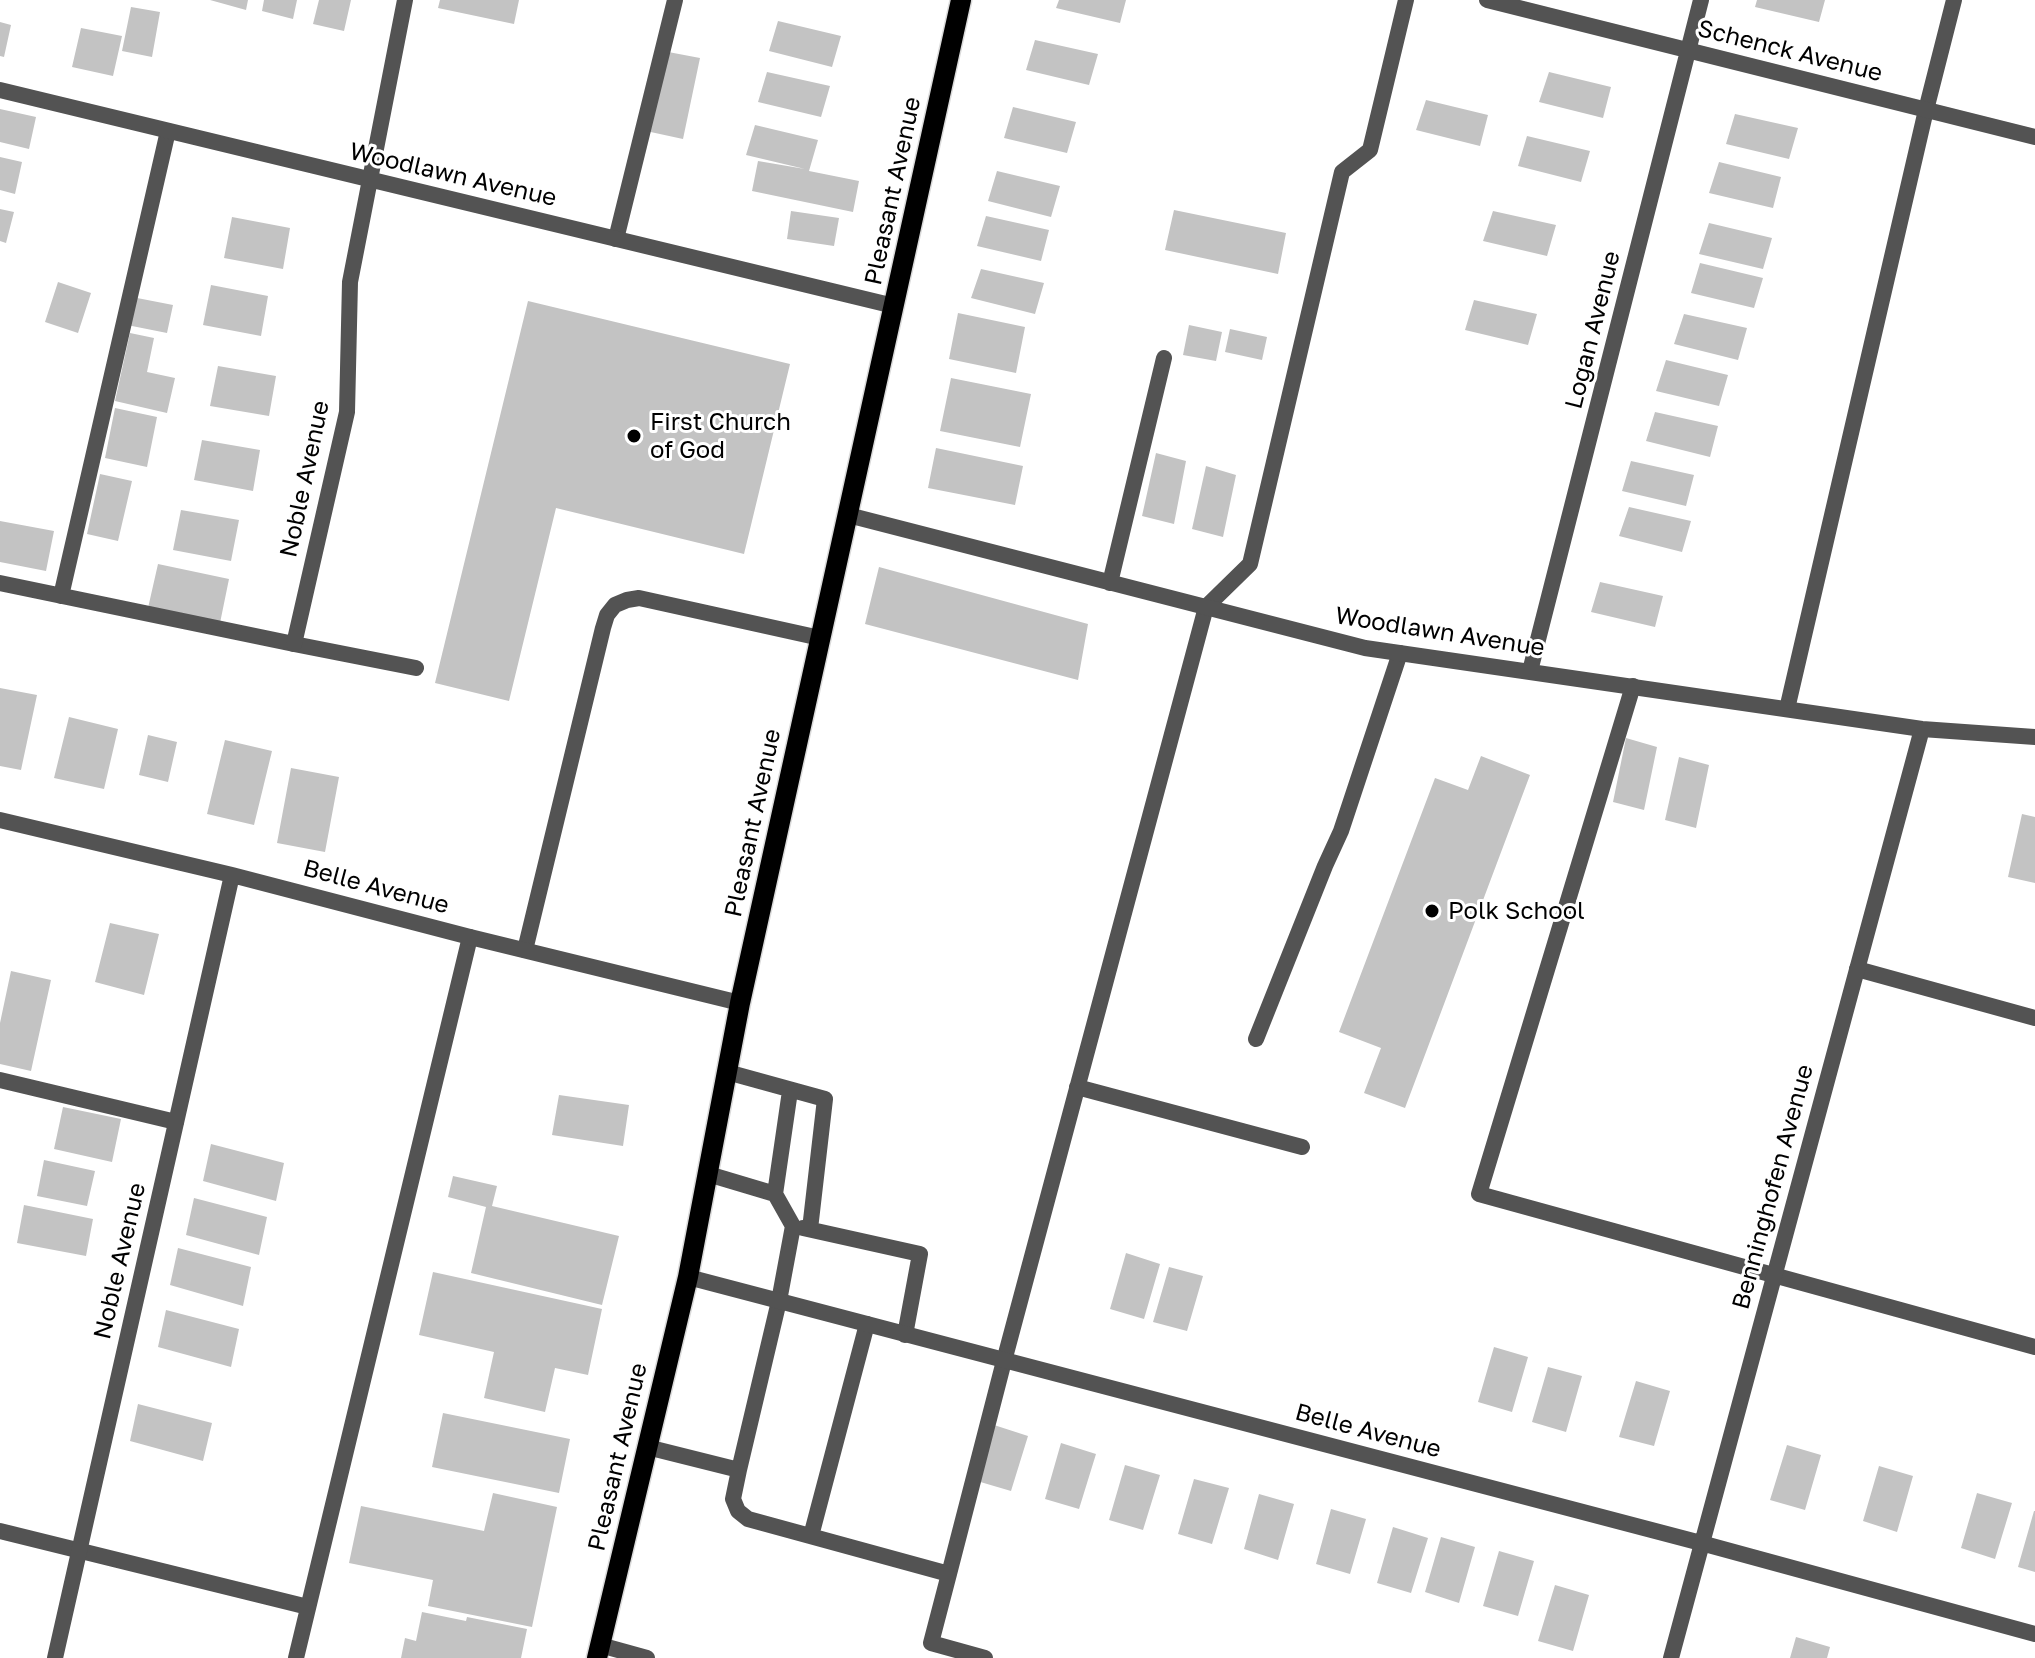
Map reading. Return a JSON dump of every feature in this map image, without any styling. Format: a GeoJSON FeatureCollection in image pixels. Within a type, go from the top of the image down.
{"type":"FeatureCollection","features":[{"type":"Feature","properties":{"kind":"main road","name":"Pleasant Avenue"},"geometry":{"type":"LineString","coordinates":[[599,1651],[688,1277],[740,1003],[961,0]]}},
{"type":"Feature","properties":{"kind":"street","name":"Noble Avenue"},"geometry":{"type":"LineString","coordinates":[[294,644],[347,412],[350,282],[405,0]]}},
{"type":"Feature","properties":{"kind":"street"},"geometry":{"type":"LineString","coordinates":[[616,239],[675,0]]}},
{"type":"Feature","properties":{"kind":"street"},"geometry":{"type":"LineString","coordinates":[[985,1658],[931,1643],[1206,607],[1250,564],[1342,172],[1370,150],[1406,0]]}},
{"type":"Feature","properties":{"kind":"street","name":"Schenck Avenue"},"geometry":{"type":"LineString","coordinates":[[1487,0],[2035,137]]}},
{"type":"Feature","properties":{"kind":"street","name":"Logan Avenue"},"geometry":{"type":"LineString","coordinates":[[1530,671],[1701,0]]}},
{"type":"Feature","properties":{"kind":"street"},"geometry":{"type":"LineString","coordinates":[[1787,709],[1954,0]]}},
{"type":"Feature","properties":{"kind":"street","name":"Woodlawn Avenue"},"geometry":{"type":"LineString","coordinates":[[0,90],[894,306]]}},
{"type":"Feature","properties":{"kind":"street"},"geometry":{"type":"LineString","coordinates":[[61,596],[168,131]]}},
{"type":"Feature","properties":{"kind":"street"},"geometry":{"type":"LineString","coordinates":[[1110,583],[1164,358]]}},
{"type":"Feature","properties":{"kind":"street","name":"Woodlawn Avenue"},"geometry":{"type":"LineString","coordinates":[[848,515],[1365,648],[1922,729],[2035,737]]}},
{"type":"Feature","properties":{"kind":"street"},"geometry":{"type":"LineString","coordinates":[[0,583],[416,668]]}},
{"type":"Feature","properties":{"kind":"street"},"geometry":{"type":"LineString","coordinates":[[525,950],[603,628],[607,615],[615,605],[639,598],[820,638]]}},
{"type":"Feature","properties":{"kind":"street"},"geometry":{"type":"LineString","coordinates":[[1256,1039],[1341,831],[1400,653]]}},
{"type":"Feature","properties":{"kind":"street"},"geometry":{"type":"LineString","coordinates":[[1633,686],[1479,1194],[2035,1347]]}},
{"type":"Feature","properties":{"kind":"street","name":"Benninghofen Avenue"},"geometry":{"type":"LineString","coordinates":[[1671,1658],[1922,729]]}},
{"type":"Feature","properties":{"kind":"street","name":"Belle Avenue"},"geometry":{"type":"LineString","coordinates":[[0,820],[740,1003]]}},
{"type":"Feature","properties":{"kind":"street","name":"Noble Avenue"},"geometry":{"type":"LineString","coordinates":[[55,1658],[232,875]]}},
{"type":"Feature","properties":{"kind":"street"},"geometry":{"type":"LineString","coordinates":[[296,1658],[470,937]]}},
{"type":"Feature","properties":{"kind":"street"},"geometry":{"type":"LineString","coordinates":[[1857,969],[2035,1018]]}},
{"type":"Feature","properties":{"kind":"street"},"geometry":{"type":"LineString","coordinates":[[727,1072],[825,1099],[802,1227],[779,1301],[739,1470],[733,1499],[738,1511],[748,1519],[949,1574]]}},
{"type":"Feature","properties":{"kind":"street"},"geometry":{"type":"LineString","coordinates":[[0,1080],[176,1122]]}},
{"type":"Feature","properties":{"kind":"street"},"geometry":{"type":"LineString","coordinates":[[1077,1087],[1302,1147]]}},
{"type":"Feature","properties":{"kind":"street"},"geometry":{"type":"LineString","coordinates":[[775,1194],[790,1091]]}},
{"type":"Feature","properties":{"kind":"street"},"geometry":{"type":"LineString","coordinates":[[708,1174],[775,1194],[802,1227],[920,1254],[905,1335]]}},
{"type":"Feature","properties":{"kind":"street","name":"Belle Avenue"},"geometry":{"type":"LineString","coordinates":[[688,1277],[2035,1634]]}},
{"type":"Feature","properties":{"kind":"street"},"geometry":{"type":"LineString","coordinates":[[811,1536],[867,1324]]}},
{"type":"Feature","properties":{"kind":"street"},"geometry":{"type":"LineString","coordinates":[[647,1447],[739,1470]]}},
{"type":"Feature","properties":{"kind":"street"},"geometry":{"type":"LineString","coordinates":[[0,1531],[308,1607]]}},
{"type":"Feature","properties":{"kind":"street"},"geometry":{"type":"LineString","coordinates":[[599,1651],[647,1658]]}},
{"type":"Feature","properties":{"kind":"building"},"geometry":{"type":"Polygon","coordinates":[[[210,0],[248,0],[246,10],[210,0]]]}},
{"type":"Feature","properties":{"kind":"building"},"geometry":{"type":"Polygon","coordinates":[[[264,0],[297,0],[293,19],[262,11],[264,0]]]}},
{"type":"Feature","properties":{"kind":"building"},"geometry":{"type":"Polygon","coordinates":[[[319,0],[351,0],[344,31],[313,24],[319,0]]]}},
{"type":"Feature","properties":{"kind":"building"},"geometry":{"type":"Polygon","coordinates":[[[440,0],[519,0],[514,24],[438,8],[440,0]]]}},
{"type":"Feature","properties":{"kind":"building"},"geometry":{"type":"Polygon","coordinates":[[[1059,0],[1126,0],[1120,23],[1056,8],[1059,0]]]}},
{"type":"Feature","properties":{"kind":"building"},"geometry":{"type":"Polygon","coordinates":[[[1757,0],[1825,0],[1819,22],[1755,7],[1757,0]]]}},
{"type":"Feature","properties":{"kind":"building"},"geometry":{"type":"Polygon","coordinates":[[[131,7],[160,12],[152,57],[122,51],[131,7]]]}},
{"type":"Feature","properties":{"kind":"building"},"geometry":{"type":"Polygon","coordinates":[[[778,21],[841,36],[832,67],[769,51],[778,21]]]}},
{"type":"Feature","properties":{"kind":"building"},"geometry":{"type":"Polygon","coordinates":[[[0,22],[11,25],[4,57],[0,56],[0,22]]]}},
{"type":"Feature","properties":{"kind":"building"},"geometry":{"type":"Polygon","coordinates":[[[81,28],[122,36],[113,76],[72,67],[81,28]]]}},
{"type":"Feature","properties":{"kind":"building"},"geometry":{"type":"Polygon","coordinates":[[[1035,40],[1098,54],[1089,85],[1026,70],[1035,40]]]}},
{"type":"Feature","properties":{"kind":"building"},"geometry":{"type":"Polygon","coordinates":[[[663,51],[700,58],[683,139],[646,131],[663,51]]]}},
{"type":"Feature","properties":{"kind":"building"},"geometry":{"type":"Polygon","coordinates":[[[767,72],[830,86],[821,117],[758,102],[767,72]]]}},
{"type":"Feature","properties":{"kind":"building"},"geometry":{"type":"Polygon","coordinates":[[[1549,72],[1611,87],[1603,118],[1539,102],[1549,72]]]}},
{"type":"Feature","properties":{"kind":"building"},"geometry":{"type":"Polygon","coordinates":[[[1426,100],[1488,115],[1480,146],[1416,130],[1426,100]]]}},
{"type":"Feature","properties":{"kind":"building"},"geometry":{"type":"Polygon","coordinates":[[[1013,107],[1076,122],[1067,153],[1004,138],[1013,107]]]}},
{"type":"Feature","properties":{"kind":"building"},"geometry":{"type":"Polygon","coordinates":[[[0,109],[36,117],[29,149],[0,142],[0,109]]]}},
{"type":"Feature","properties":{"kind":"building"},"geometry":{"type":"Polygon","coordinates":[[[1735,114],[1798,128],[1789,159],[1726,144],[1735,114]]]}},
{"type":"Feature","properties":{"kind":"building"},"geometry":{"type":"Polygon","coordinates":[[[755,125],[818,140],[809,171],[859,181],[853,212],[752,191],[758,161],[805,169],[746,155],[755,125]]]}},
{"type":"Feature","properties":{"kind":"building"},"geometry":{"type":"Polygon","coordinates":[[[1527,136],[1590,151],[1581,182],[1518,166],[1527,136]]]}},
{"type":"Feature","properties":{"kind":"building"},"geometry":{"type":"Polygon","coordinates":[[[0,157],[22,162],[15,194],[0,190],[0,157]]]}},
{"type":"Feature","properties":{"kind":"building"},"geometry":{"type":"Polygon","coordinates":[[[1719,162],[1781,177],[1773,208],[1709,193],[1719,162]]]}},
{"type":"Feature","properties":{"kind":"building"},"geometry":{"type":"Polygon","coordinates":[[[997,171],[1060,186],[1051,217],[988,201],[997,171]]]}},
{"type":"Feature","properties":{"kind":"building"},"geometry":{"type":"Polygon","coordinates":[[[0,209],[14,212],[6,243],[0,241],[0,209]]]}},
{"type":"Feature","properties":{"kind":"building"},"geometry":{"type":"Polygon","coordinates":[[[1174,210],[1286,233],[1278,274],[1165,250],[1174,210]]]}},
{"type":"Feature","properties":{"kind":"building"},"geometry":{"type":"Polygon","coordinates":[[[791,211],[839,218],[834,246],[787,239],[791,211]]]}},
{"type":"Feature","properties":{"kind":"building"},"geometry":{"type":"Polygon","coordinates":[[[1493,211],[1556,225],[1547,256],[1483,241],[1493,211]]]}},
{"type":"Feature","properties":{"kind":"building"},"geometry":{"type":"Polygon","coordinates":[[[986,216],[1049,230],[1041,261],[977,246],[986,216]]]}},
{"type":"Feature","properties":{"kind":"building"},"geometry":{"type":"Polygon","coordinates":[[[232,217],[290,228],[283,269],[224,258],[232,217]]]}},
{"type":"Feature","properties":{"kind":"building"},"geometry":{"type":"Polygon","coordinates":[[[1709,223],[1772,238],[1763,269],[1699,254],[1709,223]]]}},
{"type":"Feature","properties":{"kind":"building"},"geometry":{"type":"Polygon","coordinates":[[[1700,263],[1763,278],[1754,308],[1691,293],[1700,263]]]}},
{"type":"Feature","properties":{"kind":"building"},"geometry":{"type":"Polygon","coordinates":[[[981,269],[1044,283],[1035,314],[971,298],[981,269]]]}},
{"type":"Feature","properties":{"kind":"building"},"geometry":{"type":"Polygon","coordinates":[[[58,282],[91,293],[78,333],[45,322],[58,282]]]}},
{"type":"Feature","properties":{"kind":"building"},"geometry":{"type":"Polygon","coordinates":[[[211,285],[268,296],[261,336],[203,325],[211,285]]]}},
{"type":"Feature","properties":{"kind":"building"},"geometry":{"type":"Polygon","coordinates":[[[132,297],[173,305],[167,333],[127,325],[132,297]]]}},
{"type":"Feature","properties":{"kind":"building"},"geometry":{"type":"Polygon","coordinates":[[[1474,300],[1537,314],[1528,345],[1465,330],[1474,300]]]}},
{"type":"Feature","properties":{"kind":"building","name":"First Church of God"},"geometry":{"type":"Polygon","coordinates":[[[528,301],[790,364],[744,554],[556,508],[509,701],[435,683],[528,301]]]}},
{"type":"Feature","properties":{"kind":"building"},"geometry":{"type":"Polygon","coordinates":[[[958,313],[1025,327],[1016,373],[949,359],[958,313]]]}},
{"type":"Feature","properties":{"kind":"building"},"geometry":{"type":"Polygon","coordinates":[[[1684,314],[1747,328],[1738,360],[1674,344],[1684,314]]]}},
{"type":"Feature","properties":{"kind":"building"},"geometry":{"type":"Polygon","coordinates":[[[1189,325],[1222,332],[1216,361],[1183,355],[1189,325]]]}},
{"type":"Feature","properties":{"kind":"building"},"geometry":{"type":"Polygon","coordinates":[[[1230,329],[1267,337],[1262,360],[1225,352],[1230,329]]]}},
{"type":"Feature","properties":{"kind":"building"},"geometry":{"type":"Polygon","coordinates":[[[130,333],[154,338],[147,372],[175,378],[167,413],[115,401],[130,333]]]}},
{"type":"Feature","properties":{"kind":"building"},"geometry":{"type":"Polygon","coordinates":[[[1666,360],[1728,375],[1719,406],[1656,391],[1666,360]]]}},
{"type":"Feature","properties":{"kind":"building"},"geometry":{"type":"Polygon","coordinates":[[[218,366],[276,376],[269,416],[210,406],[218,366]]]}},
{"type":"Feature","properties":{"kind":"building"},"geometry":{"type":"Polygon","coordinates":[[[951,378],[1031,394],[1020,447],[940,431],[951,378]]]}},
{"type":"Feature","properties":{"kind":"building"},"geometry":{"type":"Polygon","coordinates":[[[115,408],[157,417],[147,467],[105,458],[115,408]]]}},
{"type":"Feature","properties":{"kind":"building"},"geometry":{"type":"Polygon","coordinates":[[[1655,412],[1718,426],[1710,457],[1646,441],[1655,412]]]}},
{"type":"Feature","properties":{"kind":"building"},"geometry":{"type":"Polygon","coordinates":[[[202,440],[260,450],[253,491],[194,480],[202,440]]]}},
{"type":"Feature","properties":{"kind":"building"},"geometry":{"type":"Polygon","coordinates":[[[936,448],[1023,466],[1015,505],[928,488],[936,448]]]}},
{"type":"Feature","properties":{"kind":"building"},"geometry":{"type":"Polygon","coordinates":[[[1156,453],[1186,461],[1174,524],[1142,516],[1156,453]]]}},
{"type":"Feature","properties":{"kind":"building"},"geometry":{"type":"Polygon","coordinates":[[[1631,461],[1694,475],[1686,506],[1622,491],[1631,461]]]}},
{"type":"Feature","properties":{"kind":"building"},"geometry":{"type":"Polygon","coordinates":[[[1206,466],[1236,475],[1223,537],[1192,529],[1206,466]]]}},
{"type":"Feature","properties":{"kind":"building"},"geometry":{"type":"Polygon","coordinates":[[[100,474],[132,481],[118,541],[87,534],[100,474]]]}},
{"type":"Feature","properties":{"kind":"building"},"geometry":{"type":"Polygon","coordinates":[[[1629,507],[1691,521],[1682,552],[1619,536],[1629,507]]]}},
{"type":"Feature","properties":{"kind":"building"},"geometry":{"type":"Polygon","coordinates":[[[181,510],[239,520],[231,561],[173,550],[181,510]]]}},
{"type":"Feature","properties":{"kind":"building"},"geometry":{"type":"Polygon","coordinates":[[[0,521],[54,531],[46,571],[0,562],[0,521]]]}},
{"type":"Feature","properties":{"kind":"building"},"geometry":{"type":"Polygon","coordinates":[[[158,564],[229,579],[220,623],[148,608],[158,564]]]}},
{"type":"Feature","properties":{"kind":"building"},"geometry":{"type":"Polygon","coordinates":[[[879,567],[1088,624],[1078,680],[865,624],[879,567]]]}},
{"type":"Feature","properties":{"kind":"building"},"geometry":{"type":"Polygon","coordinates":[[[1600,582],[1663,596],[1655,627],[1591,612],[1600,582]]]}},
{"type":"Feature","properties":{"kind":"building"},"geometry":{"type":"Polygon","coordinates":[[[0,688],[37,695],[21,770],[0,766],[0,688]]]}},
{"type":"Feature","properties":{"kind":"building"},"geometry":{"type":"Polygon","coordinates":[[[69,717],[118,729],[104,789],[54,778],[69,717]]]}},
{"type":"Feature","properties":{"kind":"building"},"geometry":{"type":"Polygon","coordinates":[[[148,735],[177,742],[168,782],[139,775],[148,735]]]}},
{"type":"Feature","properties":{"kind":"building"},"geometry":{"type":"Polygon","coordinates":[[[1626,738],[1657,747],[1644,810],[1613,802],[1626,738]]]}},
{"type":"Feature","properties":{"kind":"building"},"geometry":{"type":"Polygon","coordinates":[[[225,740],[272,751],[254,825],[207,814],[225,740]]]}},
{"type":"Feature","properties":{"kind":"building","name":"Polk School"},"geometry":{"type":"Polygon","coordinates":[[[1481,756],[1530,775],[1405,1108],[1364,1093],[1381,1048],[1339,1032],[1435,778],[1468,790],[1481,756]]]}},
{"type":"Feature","properties":{"kind":"building"},"geometry":{"type":"Polygon","coordinates":[[[1679,757],[1709,765],[1696,828],[1665,820],[1679,757]]]}},
{"type":"Feature","properties":{"kind":"building"},"geometry":{"type":"Polygon","coordinates":[[[291,768],[339,777],[325,852],[277,843],[291,768]]]}},
{"type":"Feature","properties":{"kind":"building"},"geometry":{"type":"Polygon","coordinates":[[[2022,814],[2035,817],[2035,883],[2008,877],[2022,814]]]}},
{"type":"Feature","properties":{"kind":"building"},"geometry":{"type":"Polygon","coordinates":[[[110,923],[159,934],[144,995],[95,982],[110,923]]]}},
{"type":"Feature","properties":{"kind":"building"},"geometry":{"type":"Polygon","coordinates":[[[11,971],[51,980],[31,1071],[0,1064],[0,1023],[11,971]]]}},
{"type":"Feature","properties":{"kind":"building"},"geometry":{"type":"Polygon","coordinates":[[[559,1095],[629,1105],[623,1146],[552,1135],[559,1095]]]}},
{"type":"Feature","properties":{"kind":"building"},"geometry":{"type":"Polygon","coordinates":[[[63,1107],[121,1119],[112,1162],[54,1149],[63,1107]]]}},
{"type":"Feature","properties":{"kind":"building"},"geometry":{"type":"Polygon","coordinates":[[[211,1144],[284,1163],[276,1201],[203,1181],[211,1144]]]}},
{"type":"Feature","properties":{"kind":"building"},"geometry":{"type":"Polygon","coordinates":[[[44,1160],[95,1171],[87,1206],[37,1196],[44,1160]]]}},
{"type":"Feature","properties":{"kind":"building"},"geometry":{"type":"Polygon","coordinates":[[[453,1176],[497,1186],[492,1206],[619,1236],[602,1305],[471,1273],[486,1207],[448,1197],[453,1176]]]}},
{"type":"Feature","properties":{"kind":"building"},"geometry":{"type":"Polygon","coordinates":[[[194,1198],[267,1217],[259,1255],[186,1235],[194,1198]]]}},
{"type":"Feature","properties":{"kind":"building"},"geometry":{"type":"Polygon","coordinates":[[[24,1205],[93,1219],[86,1256],[17,1243],[24,1205]]]}},
{"type":"Feature","properties":{"kind":"building"},"geometry":{"type":"Polygon","coordinates":[[[178,1248],[251,1267],[243,1306],[170,1285],[178,1248]]]}},
{"type":"Feature","properties":{"kind":"building"},"geometry":{"type":"Polygon","coordinates":[[[1126,1253],[1160,1264],[1144,1319],[1110,1309],[1126,1253]]]}},
{"type":"Feature","properties":{"kind":"building"},"geometry":{"type":"Polygon","coordinates":[[[1169,1267],[1203,1276],[1187,1331],[1153,1322],[1169,1267]]]}},
{"type":"Feature","properties":{"kind":"building"},"geometry":{"type":"Polygon","coordinates":[[[433,1272],[602,1309],[588,1375],[555,1368],[545,1412],[484,1398],[494,1352],[419,1335],[433,1272]]]}},
{"type":"Feature","properties":{"kind":"building"},"geometry":{"type":"Polygon","coordinates":[[[166,1310],[239,1329],[231,1367],[158,1347],[166,1310]]]}},
{"type":"Feature","properties":{"kind":"building"},"geometry":{"type":"Polygon","coordinates":[[[1494,1347],[1528,1357],[1512,1412],[1478,1402],[1494,1347]]]}},
{"type":"Feature","properties":{"kind":"building"},"geometry":{"type":"Polygon","coordinates":[[[1548,1367],[1582,1376],[1566,1432],[1532,1422],[1548,1367]]]}},
{"type":"Feature","properties":{"kind":"building"},"geometry":{"type":"Polygon","coordinates":[[[1636,1381],[1670,1391],[1654,1446],[1619,1437],[1636,1381]]]}},
{"type":"Feature","properties":{"kind":"building"},"geometry":{"type":"Polygon","coordinates":[[[138,1404],[212,1423],[203,1461],[130,1441],[138,1404]]]}},
{"type":"Feature","properties":{"kind":"building"},"geometry":{"type":"Polygon","coordinates":[[[443,1413],[570,1439],[559,1493],[432,1467],[443,1413]]]}},
{"type":"Feature","properties":{"kind":"building"},"geometry":{"type":"Polygon","coordinates":[[[994,1425],[1028,1436],[1011,1491],[977,1481],[994,1425]]]}},
{"type":"Feature","properties":{"kind":"building"},"geometry":{"type":"Polygon","coordinates":[[[1061,1443],[1096,1454],[1079,1509],[1045,1499],[1061,1443]]]}},
{"type":"Feature","properties":{"kind":"building"},"geometry":{"type":"Polygon","coordinates":[[[1787,1445],[1821,1455],[1805,1510],[1770,1500],[1787,1445]]]}},
{"type":"Feature","properties":{"kind":"building"},"geometry":{"type":"Polygon","coordinates":[[[1125,1465],[1160,1475],[1143,1530],[1109,1520],[1125,1465]]]}},
{"type":"Feature","properties":{"kind":"building"},"geometry":{"type":"Polygon","coordinates":[[[1879,1466],[1913,1476],[1897,1532],[1863,1521],[1879,1466]]]}},
{"type":"Feature","properties":{"kind":"building"},"geometry":{"type":"Polygon","coordinates":[[[1194,1479],[1229,1488],[1212,1544],[1178,1534],[1194,1479]]]}},
{"type":"Feature","properties":{"kind":"building"},"geometry":{"type":"Polygon","coordinates":[[[493,1493],[557,1507],[532,1627],[428,1606],[433,1580],[349,1563],[361,1506],[484,1531],[493,1493]]]}},
{"type":"Feature","properties":{"kind":"building"},"geometry":{"type":"Polygon","coordinates":[[[1977,1493],[2012,1503],[1995,1559],[1961,1548],[1977,1493]]]}},
{"type":"Feature","properties":{"kind":"building"},"geometry":{"type":"Polygon","coordinates":[[[1259,1494],[1294,1504],[1278,1560],[1244,1549],[1259,1494]]]}},
{"type":"Feature","properties":{"kind":"building"},"geometry":{"type":"Polygon","coordinates":[[[1331,1509],[1366,1519],[1350,1574],[1316,1564],[1331,1509]]]}},
{"type":"Feature","properties":{"kind":"building"},"geometry":{"type":"Polygon","coordinates":[[[2035,1511],[2035,1572],[2018,1567],[2035,1511]]]}},
{"type":"Feature","properties":{"kind":"building"},"geometry":{"type":"Polygon","coordinates":[[[1393,1527],[1428,1538],[1411,1593],[1377,1583],[1393,1527]]]}},
{"type":"Feature","properties":{"kind":"building"},"geometry":{"type":"Polygon","coordinates":[[[1441,1537],[1475,1547],[1459,1603],[1425,1592],[1441,1537]]]}},
{"type":"Feature","properties":{"kind":"building"},"geometry":{"type":"Polygon","coordinates":[[[1499,1551],[1534,1561],[1518,1616],[1483,1606],[1499,1551]]]}},
{"type":"Feature","properties":{"kind":"building"},"geometry":{"type":"Polygon","coordinates":[[[1555,1585],[1589,1595],[1573,1651],[1538,1641],[1555,1585]]]}},
{"type":"Feature","properties":{"kind":"building"},"geometry":{"type":"Polygon","coordinates":[[[422,1612],[527,1629],[521,1658],[401,1658],[405,1638],[416,1641],[422,1612]]]}},
{"type":"Feature","properties":{"kind":"building"},"geometry":{"type":"Polygon","coordinates":[[[1796,1637],[1830,1647],[1827,1658],[1790,1658],[1796,1637]]]}},
{"type":"Feature","properties":{"kind":"place","name":"First Church of God"},"geometry":{"type":"Point","coordinates":[634,436]}},
{"type":"Feature","properties":{"kind":"place","name":"Polk School"},"geometry":{"type":"Point","coordinates":[1432,911]}}]}
